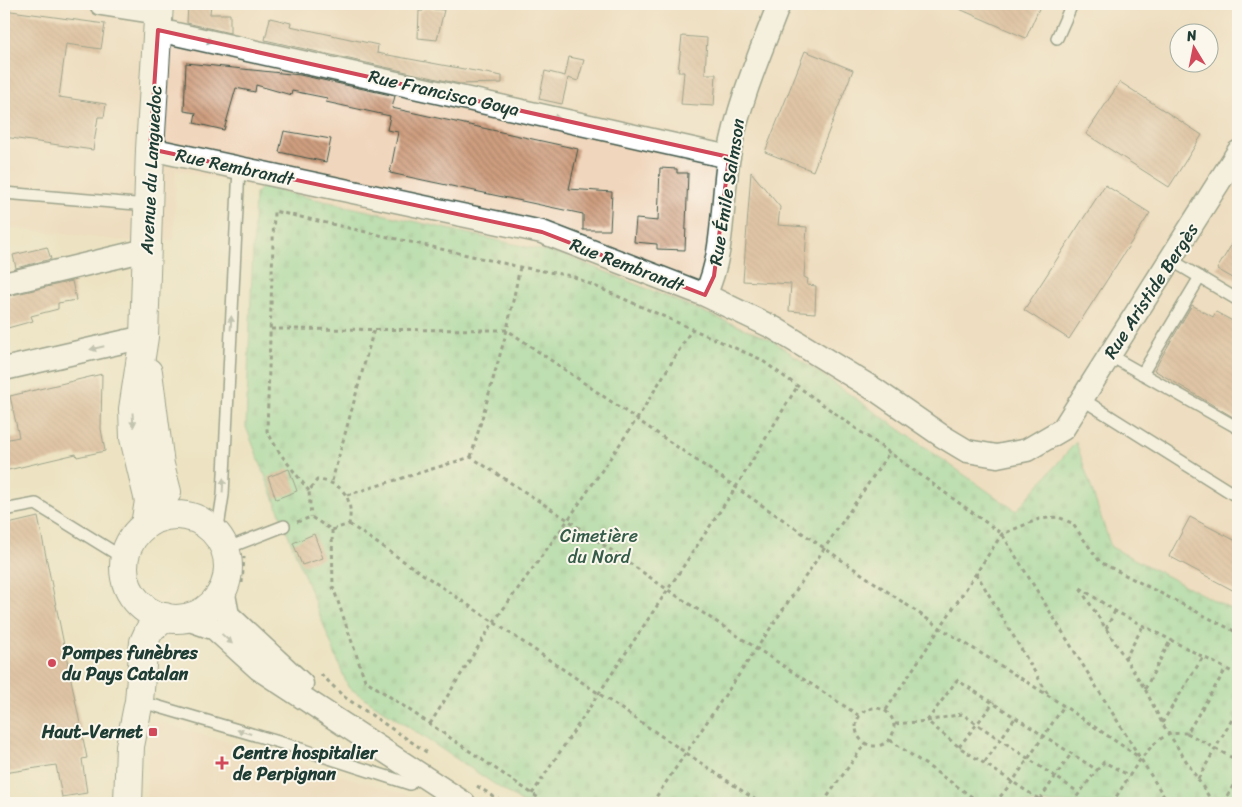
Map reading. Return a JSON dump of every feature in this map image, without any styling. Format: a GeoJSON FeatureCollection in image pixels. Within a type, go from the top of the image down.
{"type":"FeatureCollection","features":[{"type":"Feature","properties":{"kind":"main road","name":"Avenue du Languedoc"},"geometry":{"type":"LineString","coordinates":[[145,525],[149,501],[134,438],[132,409],[144,337],[150,149],[159,15]]}},
{"type":"Feature","properties":{"kind":"main road","name":"Avenue du Languedoc"},"geometry":{"type":"LineString","coordinates":[[144,337],[163,484],[170,500],[187,516]]}},
{"type":"Feature","properties":{"kind":"main road"},"geometry":{"type":"LineString","coordinates":[[128,803],[130,746],[139,701],[144,642],[150,631],[174,618],[200,613],[232,587],[228,569],[227,542],[203,522],[187,516],[172,515],[158,518],[145,525],[135,535],[125,559],[124,573],[134,598],[135,612],[125,669],[124,711],[130,746]]}},
{"type":"Feature","properties":{"kind":"main road"},"geometry":{"type":"LineString","coordinates":[[134,598],[153,613],[174,618]]}},
{"type":"Feature","properties":{"kind":"street","name":"Rue Francisco Goya"},"geometry":{"type":"LineString","coordinates":[[102,4],[159,15],[729,157]]}},
{"type":"Feature","properties":{"kind":"street","name":"Rue Émile Salmson"},"geometry":{"type":"LineString","coordinates":[[705,295],[714,276],[729,157],[741,103],[779,4]]}},
{"type":"Feature","properties":{"kind":"street","name":"Rue Rembrandt"},"geometry":{"type":"LineString","coordinates":[[150,149],[542,232],[705,295],[774,328],[877,391],[967,451],[997,456],[1027,450],[1063,429]]}},
{"type":"Feature","properties":{"kind":"street","name":"Rue Aristide Bergès"},"geometry":{"type":"LineString","coordinates":[[1063,429],[1238,152]]}},
{"type":"Feature","properties":{"kind":"street"},"geometry":{"type":"LineString","coordinates":[[4,284],[146,250]]}},
{"type":"Feature","properties":{"kind":"street"},"geometry":{"type":"LineString","coordinates":[[4,369],[144,337]]}},
{"type":"Feature","properties":{"kind":"street"},"geometry":{"type":"LineString","coordinates":[[232,587],[228,615],[348,728]]}},
{"type":"Feature","properties":{"kind":"street"},"geometry":{"type":"LineString","coordinates":[[174,618],[215,629],[259,669],[348,728],[425,764],[464,803]]}},
{"type":"Feature","properties":{"kind":"lane"},"geometry":{"type":"LineString","coordinates":[[1057,38],[1072,4]]}},
{"type":"Feature","properties":{"kind":"lane"},"geometry":{"type":"LineString","coordinates":[[239,168],[222,495],[227,542],[284,526]]}},
{"type":"Feature","properties":{"kind":"lane"},"geometry":{"type":"LineString","coordinates":[[4,193],[148,205]]}},
{"type":"Feature","properties":{"kind":"lane"},"geometry":{"type":"LineString","coordinates":[[1171,260],[1238,300]]}},
{"type":"Feature","properties":{"kind":"lane"},"geometry":{"type":"LineString","coordinates":[[1142,374],[1200,277]]}},
{"type":"Feature","properties":{"kind":"lane"},"geometry":{"type":"LineString","coordinates":[[1110,355],[1238,428]]}},
{"type":"Feature","properties":{"kind":"lane"},"geometry":{"type":"LineString","coordinates":[[1082,399],[1238,496]]}},
{"type":"Feature","properties":{"kind":"lane"},"geometry":{"type":"LineString","coordinates":[[4,510],[36,504],[125,559]]}},
{"type":"Feature","properties":{"kind":"lane"},"geometry":{"type":"LineString","coordinates":[[139,701],[282,743],[410,784],[425,764]]}},
{"type":"Feature","properties":{"kind":"path"},"geometry":{"type":"LineString","coordinates":[[332,530],[312,516],[309,491],[279,452],[267,431],[274,211],[520,267],[572,276],[760,359],[1002,534],[1168,803]]}},
{"type":"Feature","properties":{"kind":"path"},"geometry":{"type":"LineString","coordinates":[[471,457],[506,330],[520,267]]}},
{"type":"Feature","properties":{"kind":"path"},"geometry":{"type":"LineString","coordinates":[[271,329],[506,330],[939,627],[1050,696],[1141,758]]}},
{"type":"Feature","properties":{"kind":"path"},"geometry":{"type":"LineString","coordinates":[[332,481],[374,329]]}},
{"type":"Feature","properties":{"kind":"path"},"geometry":{"type":"LineString","coordinates":[[430,724],[493,623],[568,520],[637,419],[692,329]]}},
{"type":"Feature","properties":{"kind":"path"},"geometry":{"type":"LineString","coordinates":[[532,794],[736,486],[797,387]]}},
{"type":"Feature","properties":{"kind":"path"},"geometry":{"type":"LineString","coordinates":[[652,803],[889,453]]}},
{"type":"Feature","properties":{"kind":"path"},"geometry":{"type":"LineString","coordinates":[[347,495],[471,457]]}},
{"type":"Feature","properties":{"kind":"path"},"geometry":{"type":"LineString","coordinates":[[471,457],[858,715]]}},
{"type":"Feature","properties":{"kind":"path"},"geometry":{"type":"LineString","coordinates":[[309,491],[317,480],[332,481],[347,495],[352,510],[349,524]]}},
{"type":"Feature","properties":{"kind":"path"},"geometry":{"type":"LineString","coordinates":[[284,526],[312,516]]}},
{"type":"Feature","properties":{"kind":"path"},"geometry":{"type":"LineString","coordinates":[[886,710],[1002,534],[1039,519],[1058,516],[1072,523],[1100,562],[1238,633]]}},
{"type":"Feature","properties":{"kind":"path"},"geometry":{"type":"LineString","coordinates":[[332,530],[349,524]]}},
{"type":"Feature","properties":{"kind":"path"},"geometry":{"type":"LineString","coordinates":[[349,524],[760,803]]}},
{"type":"Feature","properties":{"kind":"path"},"geometry":{"type":"LineString","coordinates":[[332,530],[333,587],[365,680],[546,803]]}},
{"type":"Feature","properties":{"kind":"path"},"geometry":{"type":"LineString","coordinates":[[227,542],[244,573],[232,587]]}},
{"type":"Feature","properties":{"kind":"path"},"geometry":{"type":"LineString","coordinates":[[976,573],[1050,696]]}},
{"type":"Feature","properties":{"kind":"path"},"geometry":{"type":"LineString","coordinates":[[1213,803],[1162,723],[1145,689],[1079,587],[1142,626],[1238,675]]}},
{"type":"Feature","properties":{"kind":"path"},"geometry":{"type":"LineString","coordinates":[[1106,629],[1116,611]]}},
{"type":"Feature","properties":{"kind":"path"},"geometry":{"type":"LineString","coordinates":[[1125,660],[1142,626]]}},
{"type":"Feature","properties":{"kind":"path"},"geometry":{"type":"LineString","coordinates":[[1145,689],[1170,641]]}},
{"type":"Feature","properties":{"kind":"path"},"geometry":{"type":"LineString","coordinates":[[1162,723],[1203,657]]}},
{"type":"Feature","properties":{"kind":"path"},"geometry":{"type":"LineString","coordinates":[[1187,733],[1226,669]]}},
{"type":"Feature","properties":{"kind":"path"},"geometry":{"type":"LineString","coordinates":[[317,671],[343,696],[425,764]]}},
{"type":"Feature","properties":{"kind":"path"},"geometry":{"type":"LineString","coordinates":[[928,722],[957,680],[994,702],[1042,736],[1097,770]]}},
{"type":"Feature","properties":{"kind":"path"},"geometry":{"type":"LineString","coordinates":[[959,747],[994,702]]}},
{"type":"Feature","properties":{"kind":"path"},"geometry":{"type":"LineString","coordinates":[[995,803],[1013,781],[1064,706]]}},
{"type":"Feature","properties":{"kind":"path"},"geometry":{"type":"LineString","coordinates":[[871,707],[886,710],[895,724],[890,740],[877,748],[864,745],[854,731],[858,715],[871,707]]}},
{"type":"Feature","properties":{"kind":"path"},"geometry":{"type":"LineString","coordinates":[[1198,779],[1238,710]]}},
{"type":"Feature","properties":{"kind":"path"},"geometry":{"type":"LineString","coordinates":[[895,724],[928,722],[962,714],[1029,757],[1078,792]]}},
{"type":"Feature","properties":{"kind":"path"},"geometry":{"type":"LineString","coordinates":[[985,762],[1015,718]]}},
{"type":"Feature","properties":{"kind":"path"},"geometry":{"type":"LineString","coordinates":[[928,722],[959,747],[985,762],[1045,803]]}},
{"type":"Feature","properties":{"kind":"path"},"geometry":{"type":"LineString","coordinates":[[1112,803],[1141,758],[1157,741],[1169,734],[1187,733],[1238,761]]}},
{"type":"Feature","properties":{"kind":"path"},"geometry":{"type":"LineString","coordinates":[[890,740],[981,803]]}},
{"type":"Feature","properties":{"kind":"path"},"geometry":{"type":"LineString","coordinates":[[823,803],[864,745]]}},
{"type":"Feature","properties":{"kind":"path"},"geometry":{"type":"LineString","coordinates":[[1040,800],[1071,754]]}},
{"type":"Feature","properties":{"kind":"path"},"geometry":{"type":"LineString","coordinates":[[1072,803],[1078,792],[1104,762],[1130,776]]}},
{"type":"Feature","properties":{"kind":"path"},"geometry":{"type":"LineString","coordinates":[[1223,803],[1238,777]]}},
{"type":"Feature","properties":{"kind":"path"},"geometry":{"type":"LineString","coordinates":[[472,782],[504,803]]}},
{"type":"Feature","properties":{"kind":"highlighted area"},"geometry":{"type":"Polygon","coordinates":[[[158,30],[729,157],[714,276],[705,295],[542,232],[150,149],[158,30]]]}},
{"type":"Feature","properties":{"kind":"shaded area"},"geometry":{"type":"Polygon","coordinates":[[[4,4],[1238,4],[1238,613],[1111,547],[1076,442],[1016,511],[772,340],[567,256],[176,170],[174,240],[121,241],[4,227],[4,4]]]}},
{"type":"Feature","properties":{"kind":"shaded area","name":"Centre hospitalier de Perpignan"},"geometry":{"type":"Polygon","coordinates":[[[149,719],[435,803],[146,803],[149,719]]]}},
{"type":"Feature","properties":{"kind":"green space","name":"Cimetière du Nord"},"geometry":{"type":"Polygon","coordinates":[[[262,187],[567,256],[772,340],[1016,511],[1076,442],[1111,547],[1238,613],[1238,803],[523,803],[348,687],[246,427],[255,194],[262,187]]]}},
{"type":"Feature","properties":{"kind":"building"},"geometry":{"type":"Polygon","coordinates":[[[188,4],[211,4],[210,14],[230,14],[230,33],[187,23],[188,4]]]}},
{"type":"Feature","properties":{"kind":"building"},"geometry":{"type":"Polygon","coordinates":[[[948,4],[1041,4],[1026,38],[948,4]]]}},
{"type":"Feature","properties":{"kind":"building"},"geometry":{"type":"Polygon","coordinates":[[[424,8],[444,10],[437,40],[418,38],[419,11],[423,11],[424,8]]]}},
{"type":"Feature","properties":{"kind":"building"},"geometry":{"type":"Polygon","coordinates":[[[4,10],[105,24],[101,49],[66,44],[59,97],[106,104],[104,117],[98,117],[93,150],[4,137],[4,10]]]}},
{"type":"Feature","properties":{"kind":"building"},"geometry":{"type":"Polygon","coordinates":[[[270,18],[291,23],[290,26],[378,45],[377,53],[502,76],[502,83],[460,84],[265,40],[270,18]]]}},
{"type":"Feature","properties":{"kind":"building"},"geometry":{"type":"Polygon","coordinates":[[[682,36],[707,38],[705,74],[716,74],[714,106],[681,104],[684,72],[678,72],[682,36]]]}},
{"type":"Feature","properties":{"kind":"building"},"geometry":{"type":"Polygon","coordinates":[[[805,51],[853,70],[813,171],[765,152],[805,51]]]}},
{"type":"Feature","properties":{"kind":"building"},"geometry":{"type":"Polygon","coordinates":[[[569,57],[584,60],[578,81],[568,78],[562,104],[539,99],[545,71],[565,76],[569,57]]]}},
{"type":"Feature","properties":{"kind":"building"},"geometry":{"type":"Polygon","coordinates":[[[186,63],[300,75],[395,96],[392,108],[578,149],[569,189],[612,192],[610,230],[583,230],[583,214],[390,173],[398,132],[387,130],[390,116],[326,102],[327,98],[292,91],[291,95],[256,85],[255,92],[236,88],[224,130],[194,123],[196,113],[184,111],[186,63]]]}},
{"type":"Feature","properties":{"kind":"building"},"geometry":{"type":"Polygon","coordinates":[[[1120,82],[1202,135],[1169,187],[1086,134],[1120,82]]]}},
{"type":"Feature","properties":{"kind":"building"},"geometry":{"type":"Polygon","coordinates":[[[284,131],[331,139],[326,162],[279,152],[284,131]]]}},
{"type":"Feature","properties":{"kind":"building"},"geometry":{"type":"Polygon","coordinates":[[[660,168],[677,169],[677,173],[688,173],[685,250],[657,249],[657,244],[634,242],[636,219],[658,221],[660,168]]]}},
{"type":"Feature","properties":{"kind":"building"},"geometry":{"type":"Polygon","coordinates":[[[751,172],[780,207],[778,225],[807,227],[804,277],[808,279],[807,285],[816,286],[815,313],[789,311],[791,284],[743,281],[751,172]]]}},
{"type":"Feature","properties":{"kind":"building"},"geometry":{"type":"Polygon","coordinates":[[[1105,185],[1150,213],[1069,339],[1024,310],[1105,185]]]}},
{"type":"Feature","properties":{"kind":"building"},"geometry":{"type":"Polygon","coordinates":[[[1238,234],[1238,281],[1217,269],[1238,234]]]}},
{"type":"Feature","properties":{"kind":"building"},"geometry":{"type":"Polygon","coordinates":[[[47,247],[51,259],[16,268],[13,255],[47,247]]]}},
{"type":"Feature","properties":{"kind":"building"},"geometry":{"type":"Polygon","coordinates":[[[72,281],[76,300],[58,303],[58,309],[31,316],[33,321],[4,329],[4,297],[72,281]]]}},
{"type":"Feature","properties":{"kind":"building"},"geometry":{"type":"Polygon","coordinates":[[[1192,305],[1213,317],[1216,312],[1238,324],[1238,420],[1154,370],[1192,305]]]}},
{"type":"Feature","properties":{"kind":"building"},"geometry":{"type":"Polygon","coordinates":[[[102,374],[101,429],[105,451],[77,457],[76,454],[4,471],[4,440],[19,437],[10,396],[102,374]]]}},
{"type":"Feature","properties":{"kind":"building"},"geometry":{"type":"Polygon","coordinates":[[[289,469],[297,491],[276,499],[268,477],[289,469]]]}},
{"type":"Feature","properties":{"kind":"building"},"geometry":{"type":"Polygon","coordinates":[[[38,517],[87,758],[82,759],[87,793],[62,797],[56,765],[4,773],[4,525],[38,517]]]}},
{"type":"Feature","properties":{"kind":"building"},"geometry":{"type":"Polygon","coordinates":[[[1190,517],[1238,542],[1238,593],[1169,556],[1190,517]]]}},
{"type":"Feature","properties":{"kind":"building"},"geometry":{"type":"Polygon","coordinates":[[[314,534],[323,558],[302,565],[293,543],[314,534]]]}},
{"type":"Feature","properties":{"kind":"place","name":"Pompes funèbres du Pays Catalan"},"geometry":{"type":"Point","coordinates":[52,663]}},
{"type":"Feature","properties":{"kind":"place","name":"Haut-Vernet"},"geometry":{"type":"Point","coordinates":[153,732]}},
{"type":"Feature","properties":{"kind":"place","name":"Centre hospitalier de Perpignan"},"geometry":{"type":"Point","coordinates":[222,763]}}]}
